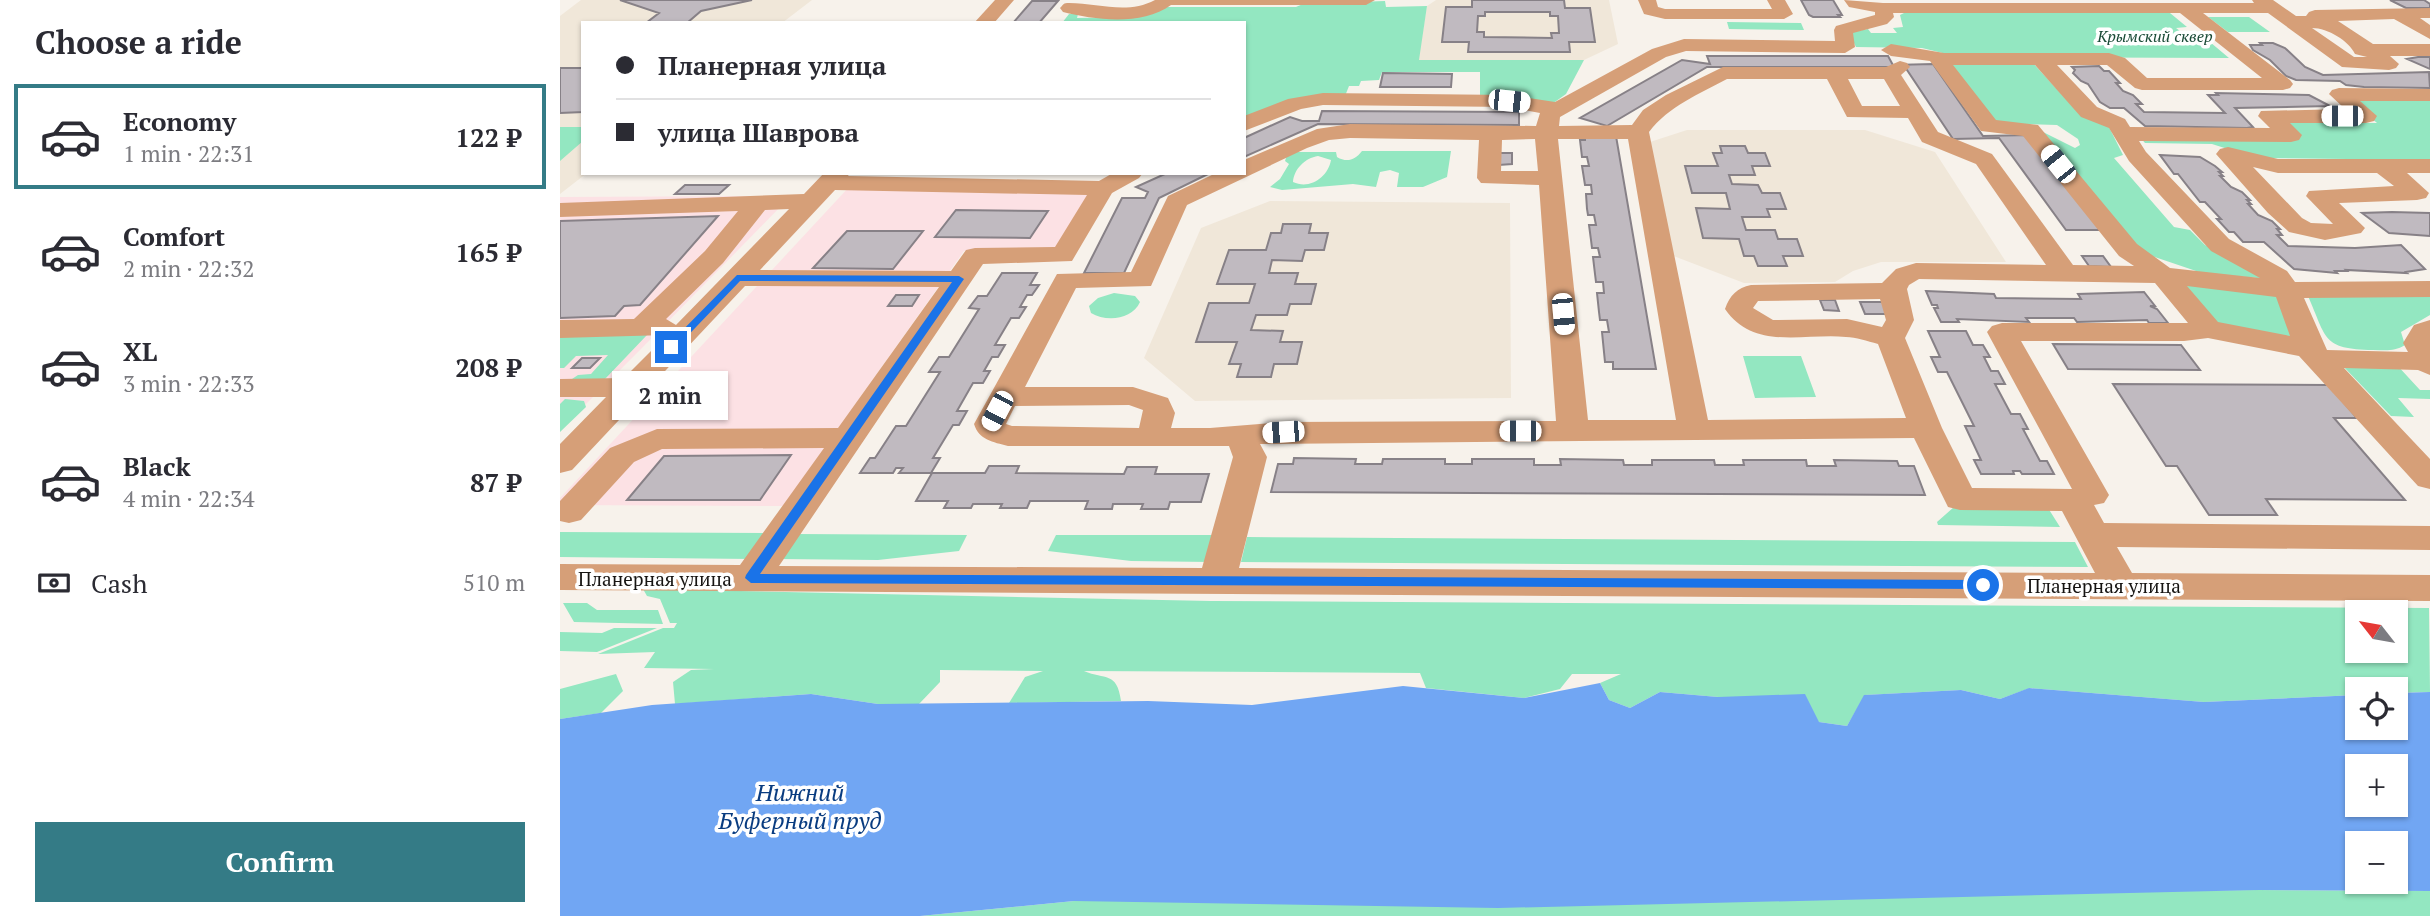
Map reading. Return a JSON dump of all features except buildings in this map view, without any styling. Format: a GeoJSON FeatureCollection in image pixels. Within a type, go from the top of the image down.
{"type":"FeatureCollection","features":[{"type":"Feature","properties":{"kind":"street"},"geometry":{"type":"LineString","coordinates":[[985,21],[1005,0]]}},
{"type":"Feature","properties":{"kind":"street"},"geometry":{"type":"LineString","coordinates":[[1058,21],[1072,4],[1085,12],[1141,12],[1163,5],[1166,0],[1366,0]]}},
{"type":"Feature","properties":{"kind":"street"},"geometry":{"type":"LineString","coordinates":[[1647,0],[1650,9],[1665,14],[1784,14],[1776,0]]}},
{"type":"Feature","properties":{"kind":"street"},"geometry":{"type":"LineString","coordinates":[[1853,0],[1883,8],[2278,7],[2328,22],[2389,64],[2349,63],[2278,7]]}},
{"type":"Feature","properties":{"kind":"street"},"geometry":{"type":"LineString","coordinates":[[2278,7],[2301,16],[2430,13]]}},
{"type":"Feature","properties":{"kind":"street"},"geometry":{"type":"LineString","coordinates":[[1573,430],[1547,120],[1557,109],[1659,53],[1684,45],[1845,47],[1843,30],[1880,20],[1885,17],[1883,8]]}},
{"type":"Feature","properties":{"kind":"street"},"geometry":{"type":"LineString","coordinates":[[2119,62],[2158,100],[2195,100],[2178,84],[2283,84],[2186,9]]}},
{"type":"Feature","properties":{"kind":"street"},"geometry":{"type":"LineString","coordinates":[[2389,13],[2430,33]]}},
{"type":"Feature","properties":{"kind":"street"},"geometry":{"type":"LineString","coordinates":[[2208,329],[2163,275],[2128,250],[2030,130],[1989,126],[1938,59],[1930,54],[1891,50],[1914,112],[1930,137],[1984,159],[2058,262],[2163,275],[2287,290],[2430,289]]}},
{"type":"Feature","properties":{"kind":"street"},"geometry":{"type":"LineString","coordinates":[[2368,50],[2430,50]]}},
{"type":"Feature","properties":{"kind":"street"},"geometry":{"type":"LineString","coordinates":[[1938,59],[2109,59],[2119,62],[2146,62]]}},
{"type":"Feature","properties":{"kind":"street"},"geometry":{"type":"LineString","coordinates":[[2040,59],[2089,112],[2117,124],[2137,156],[2220,245],[2277,277],[2287,290],[2314,354],[2430,479]]}},
{"type":"Feature","properties":{"kind":"street"},"geometry":{"type":"LineString","coordinates":[[2227,62],[2253,62]]}},
{"type":"Feature","properties":{"kind":"street"},"geometry":{"type":"LineString","coordinates":[[1694,429],[1638,132],[1651,115],[1673,99],[1723,73],[1834,73],[1897,68]]}},
{"type":"Feature","properties":{"kind":"street"},"geometry":{"type":"LineString","coordinates":[[1834,73],[1855,112],[1914,112]]}},
{"type":"Feature","properties":{"kind":"street"},"geometry":{"type":"LineString","coordinates":[[1474,101],[1476,76]]}},
{"type":"Feature","properties":{"kind":"street"},"geometry":{"type":"LineString","coordinates":[[2129,140],[2291,135],[2269,116],[2366,116],[2339,94],[2430,95]]}},
{"type":"Feature","properties":{"kind":"street"},"geometry":{"type":"LineString","coordinates":[[1246,123],[1296,104],[1323,99],[1519,102],[1557,109]]}},
{"type":"Feature","properties":{"kind":"street"},"geometry":{"type":"LineString","coordinates":[[1246,168],[1325,134],[1350,131],[1638,132]]}},
{"type":"Feature","properties":{"kind":"street"},"geometry":{"type":"LineString","coordinates":[[1491,133],[1489,178],[1550,178]]}},
{"type":"Feature","properties":{"kind":"street"},"geometry":{"type":"LineString","coordinates":[[2129,140],[2198,146],[2278,166],[2430,166]]}},
{"type":"Feature","properties":{"kind":"street"},"geometry":{"type":"LineString","coordinates":[[2239,158],[2237,163],[2297,227],[2342,231],[2352,228],[2318,195]]}},
{"type":"Feature","properties":{"kind":"street"},"geometry":{"type":"LineString","coordinates":[[2267,196],[2417,193],[2383,166]]}},
{"type":"Feature","properties":{"kind":"street"},"geometry":{"type":"LineString","coordinates":[[751,578],[975,256],[1063,255],[1103,188],[1127,175]]}},
{"type":"Feature","properties":{"kind":"street"},"geometry":{"type":"LineString","coordinates":[[1232,175],[1177,201],[1141,280],[1067,280],[990,424],[992,430],[999,434],[1152,437],[1283,432],[1926,428]]}},
{"type":"Feature","properties":{"kind":"street"},"geometry":{"type":"LineString","coordinates":[[560,210],[759,202],[831,185],[868,203],[986,198],[1047,179],[1103,188]]}},
{"type":"Feature","properties":{"kind":"street"},"geometry":{"type":"LineString","coordinates":[[560,463],[737,278],[831,185]]}},
{"type":"Feature","properties":{"kind":"street"},"geometry":{"type":"LineString","coordinates":[[640,316],[715,257],[759,202]]}},
{"type":"Feature","properties":{"kind":"street"},"geometry":{"type":"LineString","coordinates":[[2128,250],[2058,262],[1916,271],[1901,275],[1894,283],[1892,291],[1900,320],[1889,338],[1926,428],[1960,499],[2074,500],[2092,495],[2002,332],[2184,332],[2208,329],[2314,354],[2427,364],[2418,344],[2424,331],[2430,329]]}},
{"type":"Feature","properties":{"kind":"street"},"geometry":{"type":"LineString","coordinates":[[737,278],[784,286],[959,279]]}},
{"type":"Feature","properties":{"kind":"street"},"geometry":{"type":"LineString","coordinates":[[560,329],[640,316],[691,327]]}},
{"type":"Feature","properties":{"kind":"street"},"geometry":{"type":"LineString","coordinates":[[560,388],[633,387]]}},
{"type":"Feature","properties":{"kind":"street"},"geometry":{"type":"LineString","coordinates":[[1217,581],[1250,457],[1240,435]]}},
{"type":"Feature","properties":{"kind":"street"},"geometry":{"type":"LineString","coordinates":[[569,512],[622,455],[657,439],[849,439]]}},
{"type":"Feature","properties":{"kind":"street"},"geometry":{"type":"LineString","coordinates":[[2074,500],[2120,585]]}},
{"type":"Feature","properties":{"kind":"street"},"geometry":{"type":"LineString","coordinates":[[2092,535],[2430,538]]}},
{"type":"Feature","properties":{"kind":"street","name":"Планерная улица"},"geometry":{"type":"LineString","coordinates":[[560,577],[2430,588]]}},
{"type":"Feature","properties":{"kind":"lane"},"geometry":{"type":"LineString","coordinates":[[1889,338],[1848,328],[1764,327],[1745,318],[1739,309],[1742,300],[1751,293],[1892,291]]}},
{"type":"Feature","properties":{"kind":"shaded area"},"geometry":{"type":"Polygon","coordinates":[[[581,0],[812,0],[785,21],[581,21],[581,175],[584,175],[560,194],[560,16],[581,0]]]}},
{"type":"Feature","properties":{"kind":"shaded area"},"geometry":{"type":"Polygon","coordinates":[[[1436,0],[1609,0],[1618,44],[1584,60],[1418,60],[1427,6],[1436,0]]]}},
{"type":"Feature","properties":{"kind":"shaded area"},"geometry":{"type":"Polygon","coordinates":[[[1687,130],[1865,130],[1935,152],[2006,262],[1881,262],[1853,271],[1835,282],[1744,283],[1671,255],[1650,142],[1687,130]]]}},
{"type":"Feature","properties":{"kind":"shaded area"},"geometry":{"type":"Polygon","coordinates":[[[850,186],[1093,189],[1056,251],[964,251],[783,506],[560,505],[560,498],[850,186]]]}},
{"type":"Feature","properties":{"kind":"shaded area"},"geometry":{"type":"Polygon","coordinates":[[[791,196],[641,349],[560,430],[560,197],[791,196]]]}},
{"type":"Feature","properties":{"kind":"shaded area"},"geometry":{"type":"Polygon","coordinates":[[[1270,201],[1510,203],[1511,398],[1195,401],[1144,358],[1201,228],[1270,201]]]}},
{"type":"Feature","properties":{"kind":"green space"},"geometry":{"type":"Polygon","coordinates":[[[1385,1],[1386,7],[1427,6],[1419,60],[1584,60],[1566,94],[1552,104],[1480,98],[1480,72],[1382,72],[1379,80],[1361,81],[1359,86],[1349,86],[1345,96],[1246,120],[1246,21],[1064,21],[1069,14],[1078,14],[1077,18],[1130,17],[1164,7],[1296,7],[1303,4],[1385,1]]]}},
{"type":"Feature","properties":{"kind":"green space","name":"Крымский сквер"},"geometry":{"type":"Polygon","coordinates":[[[1906,12],[2170,13],[2187,27],[2176,28],[2188,37],[2204,37],[2229,58],[1959,57],[1922,48],[1856,47],[1851,32],[1868,29],[1871,33],[1897,33],[1893,28],[1903,27],[1900,15],[1906,12]]]}},
{"type":"Feature","properties":{"kind":"green space"},"geometry":{"type":"Polygon","coordinates":[[[2208,17],[2249,17],[2270,32],[2228,32],[2208,17]]]}},
{"type":"Feature","properties":{"kind":"green space"},"geometry":{"type":"Polygon","coordinates":[[[1727,22],[1801,23],[1804,30],[1729,29],[1727,22]]]}},
{"type":"Feature","properties":{"kind":"green space"},"geometry":{"type":"Polygon","coordinates":[[[1947,62],[2032,62],[2076,110],[2108,125],[2123,155],[2114,158],[2174,227],[2190,230],[2205,245],[2268,279],[2202,273],[2134,250],[2034,129],[1992,126],[1947,62]],[[2027,124],[2075,148],[2080,145],[2078,139],[2057,125],[2027,124]]]}},
{"type":"Feature","properties":{"kind":"green space"},"geometry":{"type":"Polygon","coordinates":[[[2350,100],[2430,100],[2430,160],[2256,158],[2212,144],[2145,143],[2139,136],[2299,137],[2282,122],[2377,123],[2350,100]]]}},
{"type":"Feature","properties":{"kind":"green space"},"geometry":{"type":"Polygon","coordinates":[[[560,127],[581,127],[581,143],[560,161],[560,127]]]}},
{"type":"Feature","properties":{"kind":"green space"},"geometry":{"type":"Polygon","coordinates":[[[1362,151],[1451,151],[1447,177],[1423,187],[1397,187],[1399,173],[1390,170],[1380,172],[1376,187],[1353,184],[1282,190],[1270,187],[1280,179],[1289,164],[1285,161],[1287,155],[1294,152],[1336,152],[1337,157],[1347,160],[1362,151]],[[1318,156],[1309,159],[1298,169],[1293,182],[1312,183],[1322,177],[1331,160],[1318,156]]]}},
{"type":"Feature","properties":{"kind":"green space"},"geometry":{"type":"Polygon","coordinates":[[[2174,279],[2281,294],[2299,342],[2212,324],[2174,279]]]}},
{"type":"Feature","properties":{"kind":"green space"},"geometry":{"type":"Polygon","coordinates":[[[1114,293],[1135,296],[1140,302],[1131,313],[1118,318],[1104,318],[1091,313],[1089,306],[1098,298],[1114,293]]]}},
{"type":"Feature","properties":{"kind":"green space"},"geometry":{"type":"Polygon","coordinates":[[[2430,294],[2430,315],[2401,332],[2405,345],[2385,350],[2356,349],[2335,344],[2323,332],[2308,296],[2430,294]]]}},
{"type":"Feature","properties":{"kind":"green space"},"geometry":{"type":"Polygon","coordinates":[[[560,334],[647,335],[605,379],[574,380],[572,379],[578,375],[591,374],[608,355],[576,356],[564,368],[560,368],[560,334]]]}},
{"type":"Feature","properties":{"kind":"green space"},"geometry":{"type":"Polygon","coordinates":[[[1743,356],[1801,356],[1816,397],[1755,398],[1743,356]]]}},
{"type":"Feature","properties":{"kind":"green space"},"geometry":{"type":"Polygon","coordinates":[[[2340,363],[2396,364],[2420,390],[2430,390],[2430,399],[2398,398],[2414,417],[2391,416],[2340,363]]]}},
{"type":"Feature","properties":{"kind":"green space"},"geometry":{"type":"Polygon","coordinates":[[[565,399],[584,401],[586,407],[560,432],[560,404],[565,399]]]}},
{"type":"Feature","properties":{"kind":"green space"},"geometry":{"type":"Polygon","coordinates":[[[1954,507],[2048,508],[2060,527],[1938,525],[1937,522],[1954,507]]]}},
{"type":"Feature","properties":{"kind":"green space"},"geometry":{"type":"Polygon","coordinates":[[[560,532],[770,533],[752,559],[560,557],[560,532]]]}},
{"type":"Feature","properties":{"kind":"green space"},"geometry":{"type":"Polygon","coordinates":[[[796,534],[967,535],[959,551],[878,560],[779,559],[796,534]]]}},
{"type":"Feature","properties":{"kind":"green space"},"geometry":{"type":"Polygon","coordinates":[[[1056,535],[1217,535],[1210,562],[1131,561],[1048,551],[1056,535]]]}},
{"type":"Feature","properties":{"kind":"green space"},"geometry":{"type":"Polygon","coordinates":[[[1247,537],[2075,542],[2088,567],[1241,562],[1247,537]]]}},
{"type":"Feature","properties":{"kind":"green space"},"geometry":{"type":"Polygon","coordinates":[[[643,589],[1211,601],[2345,608],[2345,663],[2408,663],[2408,608],[2429,608],[2430,692],[2408,693],[2408,677],[2345,677],[2345,696],[2204,702],[2030,688],[2000,699],[1961,690],[1865,695],[1847,726],[1819,722],[1718,697],[1660,692],[1630,708],[1609,700],[1600,683],[1621,674],[1572,674],[1560,689],[1524,698],[1426,688],[1420,673],[1084,671],[1113,681],[1121,701],[1009,703],[1025,677],[1043,671],[940,670],[940,682],[919,704],[878,704],[811,694],[675,704],[673,682],[691,670],[714,669],[644,668],[655,652],[598,654],[663,628],[674,628],[677,623],[670,623],[660,599],[647,596],[643,589]]]}},
{"type":"Feature","properties":{"kind":"green space"},"geometry":{"type":"Polygon","coordinates":[[[563,603],[587,603],[597,610],[658,610],[663,624],[574,622],[563,603]]]}},
{"type":"Feature","properties":{"kind":"green space"},"geometry":{"type":"Polygon","coordinates":[[[614,628],[657,628],[597,652],[560,651],[560,632],[602,633],[614,628]]]}},
{"type":"Feature","properties":{"kind":"green space"},"geometry":{"type":"Polygon","coordinates":[[[616,674],[623,691],[601,713],[560,719],[560,689],[616,674]]]}},
{"type":"Feature","properties":{"kind":"green space"},"geometry":{"type":"Polygon","coordinates":[[[2259,890],[2408,894],[2408,891],[2430,891],[2430,916],[920,916],[1074,901],[2259,890]]]}},
{"type":"Feature","properties":{"kind":"water","name":"Нижний Буферный пруд"},"geometry":{"type":"Polygon","coordinates":[[[1600,683],[1609,700],[1630,708],[1660,692],[1718,697],[1805,694],[1819,722],[1847,726],[1864,695],[1961,690],[2000,699],[2029,688],[2204,702],[2345,696],[2345,740],[2408,740],[2408,693],[2430,692],[2430,891],[2408,891],[2408,831],[2345,831],[2345,891],[2259,890],[1498,908],[1074,901],[920,916],[560,916],[560,719],[652,705],[811,694],[878,704],[1148,701],[1252,705],[1403,686],[1524,698],[1600,683]]]}},
{"type":"Feature","properties":{"kind":"route"},"geometry":{"type":"LineString","coordinates":[[671,347],[737,278],[959,279],[751,578],[1983,585]]}}]}
